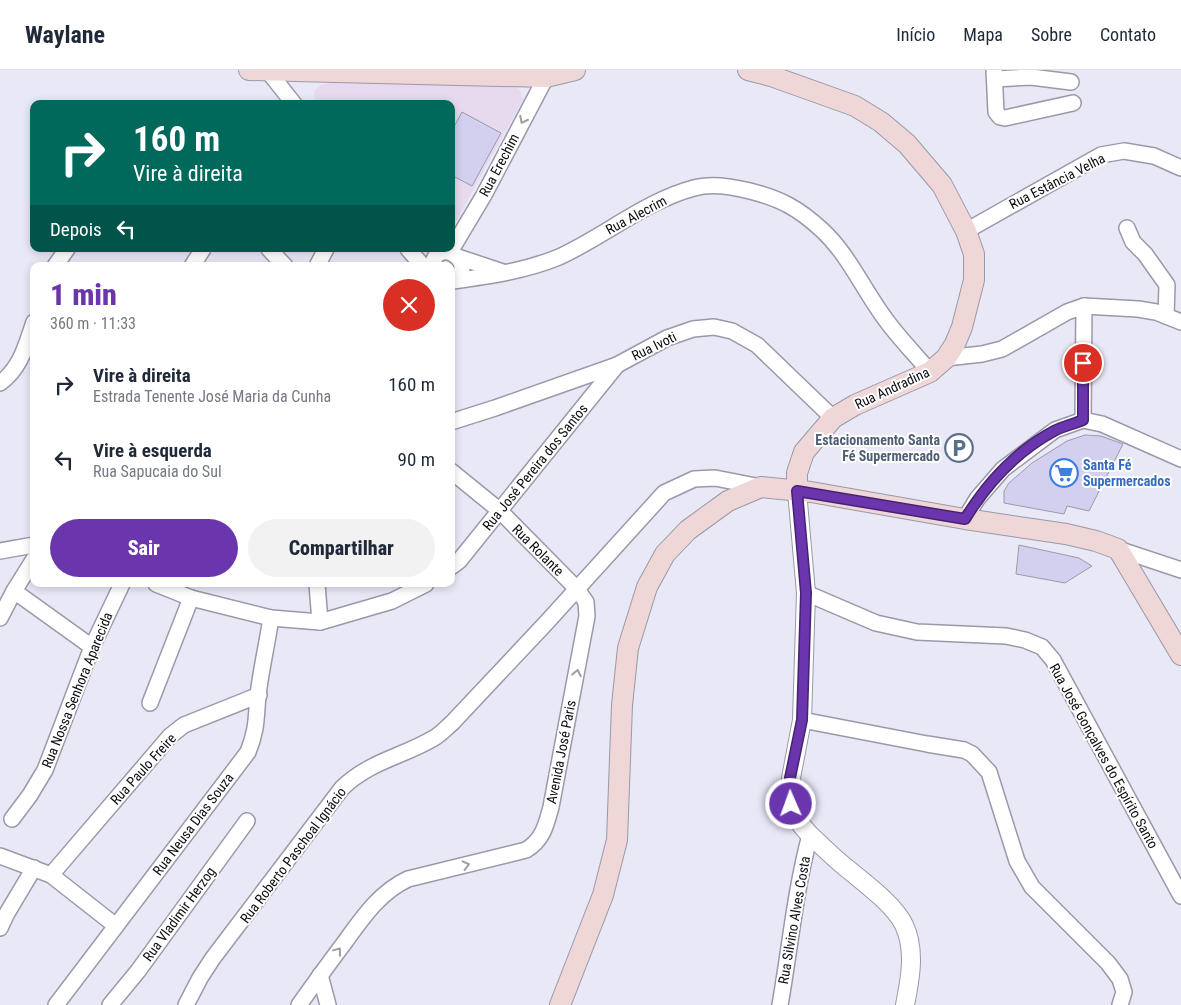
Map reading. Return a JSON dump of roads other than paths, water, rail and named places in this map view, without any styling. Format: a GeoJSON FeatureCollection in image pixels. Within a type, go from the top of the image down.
{"type":"FeatureCollection","features":[{"type":"Feature","properties":{"kind":"main road"},"geometry":{"type":"LineString","coordinates":[[258,70],[546,73],[575,70]]}},
{"type":"Feature","properties":{"kind":"main road","name":"Rua Andradina"},"geometry":{"type":"LineString","coordinates":[[748,70],[771,76],[855,106],[881,122],[907,144],[942,185],[966,231],[974,254],[974,280],[962,327],[955,344],[946,358],[930,372],[856,404],[833,418],[804,452],[797,473],[797,491]]}},
{"type":"Feature","properties":{"kind":"main road"},"geometry":{"type":"LineString","coordinates":[[560,1005],[603,895],[617,840],[622,705],[628,648],[647,587],[665,554],[688,530],[728,501],[761,487],[797,491],[1066,534],[1096,541],[1118,549],[1181,655]]}},
{"type":"Feature","properties":{"kind":"street"},"geometry":{"type":"LineString","coordinates":[[258,70],[290,100]]}},
{"type":"Feature","properties":{"kind":"street","name":"Rua Erechim"},"geometry":{"type":"LineString","coordinates":[[455,241],[484,195],[546,73]]}},
{"type":"Feature","properties":{"kind":"street"},"geometry":{"type":"LineString","coordinates":[[1071,82],[994,75],[996,112],[1000,117],[1005,118],[1073,103]]}},
{"type":"Feature","properties":{"kind":"street","name":"Rua Estância Velha"},"geometry":{"type":"LineString","coordinates":[[966,231],[1101,155],[1124,151],[1131,152],[1154,156],[1181,168]]}},
{"type":"Feature","properties":{"kind":"street","name":"Rua Alecrim"},"geometry":{"type":"LineString","coordinates":[[455,281],[507,273],[535,266],[566,254],[659,201],[696,187],[732,186],[774,197],[800,211],[824,232],[842,254],[886,320],[930,372]]}},
{"type":"Feature","properties":{"kind":"street"},"geometry":{"type":"LineString","coordinates":[[1127,228],[1133,242],[1145,254],[1168,285],[1166,316]]}},
{"type":"Feature","properties":{"kind":"street"},"geometry":{"type":"LineString","coordinates":[[272,252],[281,262]]}},
{"type":"Feature","properties":{"kind":"street"},"geometry":{"type":"LineString","coordinates":[[411,252],[419,262]]}},
{"type":"Feature","properties":{"kind":"street"},"geometry":{"type":"LineString","coordinates":[[423,252],[507,273]]}},
{"type":"Feature","properties":{"kind":"street"},"geometry":{"type":"LineString","coordinates":[[455,263],[462,266],[462,270],[455,280]]}},
{"type":"Feature","properties":{"kind":"street"},"geometry":{"type":"LineString","coordinates":[[1083,420],[1084,306]]}},
{"type":"Feature","properties":{"kind":"street"},"geometry":{"type":"LineString","coordinates":[[946,358],[982,354],[1002,349],[1067,312],[1084,306],[1138,309],[1181,322]]}},
{"type":"Feature","properties":{"kind":"street","name":"Rua Ivoti"},"geometry":{"type":"LineString","coordinates":[[455,421],[616,365],[667,338],[693,328],[714,327],[732,331],[757,345],[833,418]]}},
{"type":"Feature","properties":{"kind":"street"},"geometry":{"type":"LineString","coordinates":[[0,383],[8,377],[22,358],[30,334]]}},
{"type":"Feature","properties":{"kind":"street","name":"Rua José Pereira dos Santos"},"geometry":{"type":"LineString","coordinates":[[455,564],[616,365]]}},
{"type":"Feature","properties":{"kind":"street"},"geometry":{"type":"LineString","coordinates":[[965,519],[977,498],[1003,469],[1055,430],[1083,420],[1102,424],[1181,459]]}},
{"type":"Feature","properties":{"kind":"street","name":"Rua Rolante"},"geometry":{"type":"LineString","coordinates":[[455,474],[499,510],[577,589]]}},
{"type":"Feature","properties":{"kind":"street"},"geometry":{"type":"LineString","coordinates":[[577,589],[664,493],[694,479],[715,478],[761,487]]}},
{"type":"Feature","properties":{"kind":"street"},"geometry":{"type":"LineString","coordinates":[[797,491],[806,593],[802,720],[790,778],[791,804],[802,826],[810,835],[875,892],[898,915],[904,925],[911,956],[905,1005]]}},
{"type":"Feature","properties":{"kind":"street"},"geometry":{"type":"LineString","coordinates":[[0,551],[30,547]]}},
{"type":"Feature","properties":{"kind":"street"},"geometry":{"type":"LineString","coordinates":[[1118,549],[1181,570]]}},
{"type":"Feature","properties":{"kind":"street"},"geometry":{"type":"LineString","coordinates":[[0,618],[30,565]]}},
{"type":"Feature","properties":{"kind":"street","name":"Rua Nossa Senhora Aparecida"},"geometry":{"type":"LineString","coordinates":[[12,819],[30,795],[45,770],[92,647],[121,587]]}},
{"type":"Feature","properties":{"kind":"street"},"geometry":{"type":"LineString","coordinates":[[164,587],[191,598],[271,618],[320,622],[392,601],[420,587]]}},
{"type":"Feature","properties":{"kind":"street"},"geometry":{"type":"LineString","coordinates":[[317,587],[320,622]]}},
{"type":"Feature","properties":{"kind":"street","name":"Avenida José Paris"},"geometry":{"type":"LineString","coordinates":[[299,1005],[376,903],[396,885],[408,879],[526,850],[533,846],[543,835],[551,807],[587,616],[586,602],[577,589]]}},
{"type":"Feature","properties":{"kind":"street","name":"Rua Roberto Paschoal Ignácio"},"geometry":{"type":"LineString","coordinates":[[186,1005],[213,958],[342,788],[365,769],[435,738],[452,723],[577,589]]}},
{"type":"Feature","properties":{"kind":"street"},"geometry":{"type":"LineString","coordinates":[[14,591],[92,647]]}},
{"type":"Feature","properties":{"kind":"street","name":"Rua José Gonçalves do Espírito Santo"},"geometry":{"type":"LineString","coordinates":[[806,593],[876,623],[917,632],[1006,636],[1025,640],[1042,648],[1053,660],[1181,896]]}},
{"type":"Feature","properties":{"kind":"street"},"geometry":{"type":"LineString","coordinates":[[150,703],[191,598]]}},
{"type":"Feature","properties":{"kind":"street","name":"Rua Neusa Dias Souza"},"geometry":{"type":"LineString","coordinates":[[56,1005],[248,752],[255,736],[258,695],[271,618]]}},
{"type":"Feature","properties":{"kind":"street","name":"Rua Paulo Freire"},"geometry":{"type":"LineString","coordinates":[[51,875],[170,736],[184,724],[258,695]]}},
{"type":"Feature","properties":{"kind":"street"},"geometry":{"type":"LineString","coordinates":[[802,720],[964,750],[972,754],[989,772],[1017,861],[1023,873],[1032,887],[1108,963],[1120,980],[1124,992],[1120,1005]]}},
{"type":"Feature","properties":{"kind":"street","name":"Rua Vladimir Herzog"},"geometry":{"type":"LineString","coordinates":[[110,1005],[138,971],[247,821]]}},
{"type":"Feature","properties":{"kind":"street","name":"Rua Silvino Alves Costa"},"geometry":{"type":"LineString","coordinates":[[780,1005],[789,955],[792,923],[803,861],[810,835]]}},
{"type":"Feature","properties":{"kind":"street"},"geometry":{"type":"LineString","coordinates":[[0,856],[51,875],[116,926]]}},
{"type":"Feature","properties":{"kind":"street"},"geometry":{"type":"LineString","coordinates":[[0,928],[34,868]]}},
{"type":"Feature","properties":{"kind":"street"},"geometry":{"type":"LineString","coordinates":[[320,975],[328,1005]]}},
{"type":"Feature","properties":{"kind":"place","name":"Estacionamento Santa Fé Supermercado"},"geometry":{"type":"Point","coordinates":[959,448]}},
{"type":"Feature","properties":{"kind":"place","name":"Santa Fé Supermercados"},"geometry":{"type":"Point","coordinates":[1064,473]}}]}
